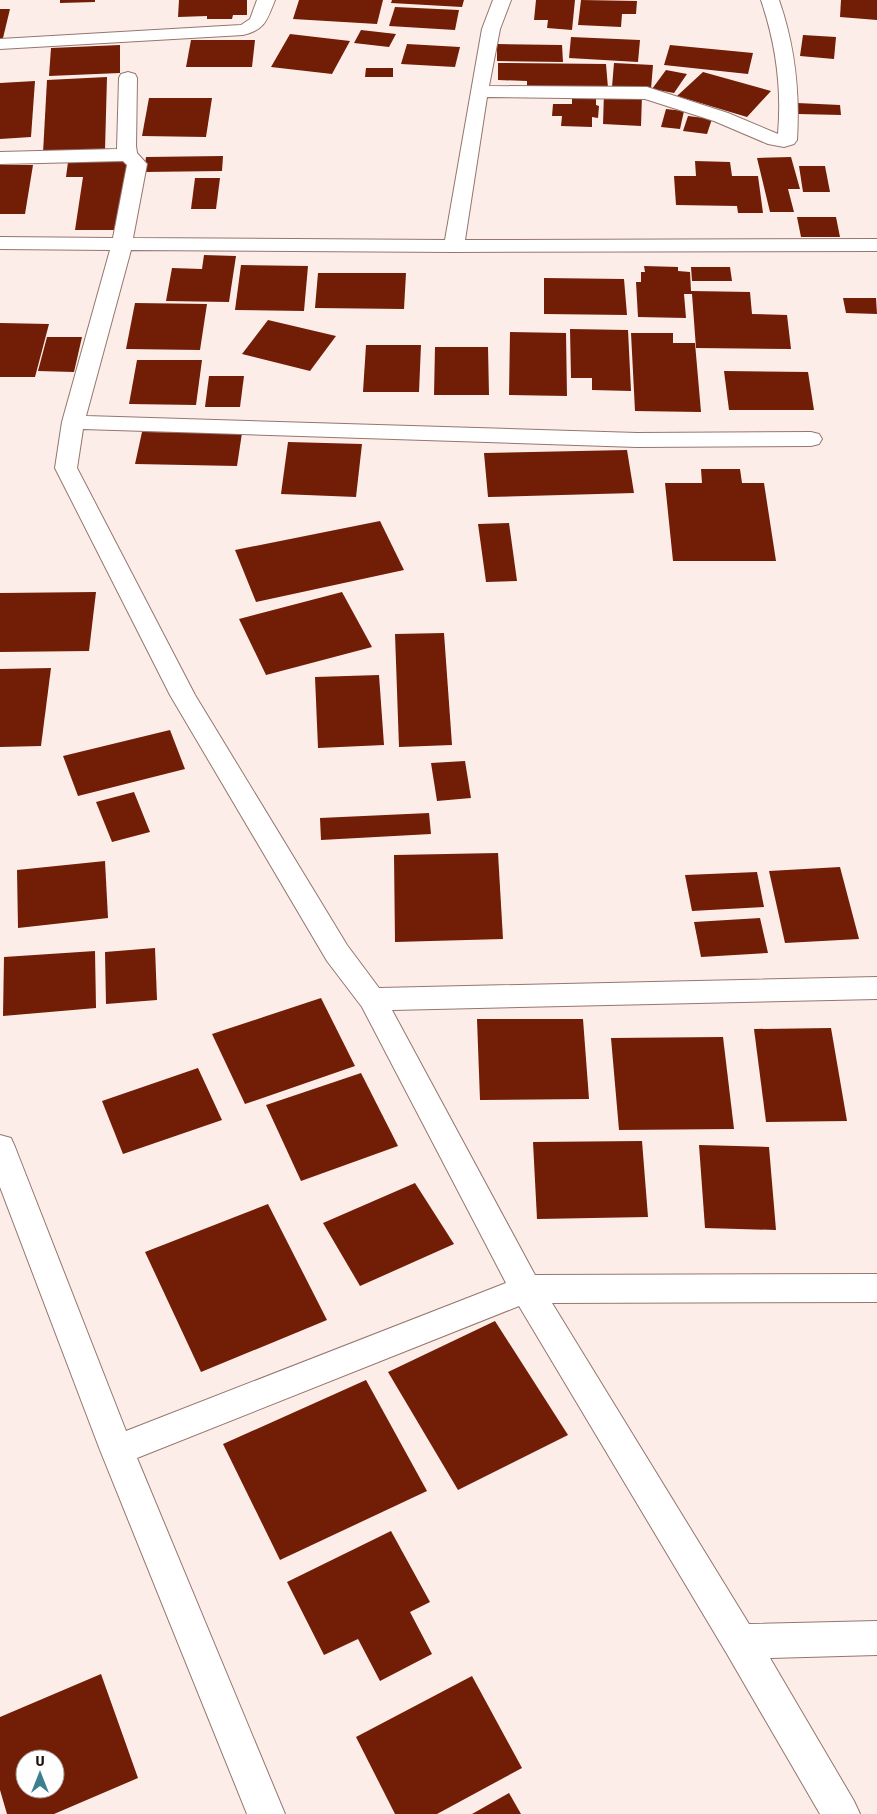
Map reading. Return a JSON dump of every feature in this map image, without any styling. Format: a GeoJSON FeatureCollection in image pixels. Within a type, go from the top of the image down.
{"type":"FeatureCollection","features":[{"type":"Feature","properties":{"kind":"street"},"geometry":{"type":"LineString","coordinates":[[0,44],[243,30],[256,24],[266,0]]}},
{"type":"Feature","properties":{"kind":"street"},"geometry":{"type":"LineString","coordinates":[[454,246],[491,29],[502,0]]}},
{"type":"Feature","properties":{"kind":"street"},"geometry":{"type":"LineString","coordinates":[[479,91],[632,92],[656,95],[721,116],[775,140],[784,141],[787,140],[789,123],[788,90],[782,34],[770,0]]}},
{"type":"Feature","properties":{"kind":"street"},"geometry":{"type":"LineString","coordinates":[[128,78],[126,146],[128,155],[137,164],[122,245],[73,422],[66,468],[183,695],[337,954],[372,998],[526,1289],[740,1642],[840,1814]]}},
{"type":"Feature","properties":{"kind":"street"},"geometry":{"type":"LineString","coordinates":[[0,158],[128,155]]}},
{"type":"Feature","properties":{"kind":"street"},"geometry":{"type":"LineString","coordinates":[[0,243],[454,246],[877,245]]}},
{"type":"Feature","properties":{"kind":"street"},"geometry":{"type":"LineString","coordinates":[[73,422],[637,440],[811,439]]}},
{"type":"Feature","properties":{"kind":"street"},"geometry":{"type":"LineString","coordinates":[[372,998],[877,988]]}},
{"type":"Feature","properties":{"kind":"street"},"geometry":{"type":"LineString","coordinates":[[0,1147],[117,1450],[266,1814]]}},
{"type":"Feature","properties":{"kind":"street"},"geometry":{"type":"LineString","coordinates":[[117,1450],[526,1289],[877,1288]]}},
{"type":"Feature","properties":{"kind":"street"},"geometry":{"type":"LineString","coordinates":[[740,1642],[877,1638]]}},
{"type":"Feature","properties":{"kind":"building"},"geometry":{"type":"Polygon","coordinates":[[[60,0],[95,0],[95,2],[60,3],[60,0]]]}},
{"type":"Feature","properties":{"kind":"building"},"geometry":{"type":"Polygon","coordinates":[[[179,0],[247,0],[247,15],[233,15],[232,19],[207,19],[207,16],[178,17],[179,0]]]}},
{"type":"Feature","properties":{"kind":"building"},"geometry":{"type":"Polygon","coordinates":[[[299,0],[383,0],[377,24],[293,19],[299,0]]]}},
{"type":"Feature","properties":{"kind":"building"},"geometry":{"type":"Polygon","coordinates":[[[392,0],[464,0],[462,7],[391,3],[392,0]]]}},
{"type":"Feature","properties":{"kind":"building"},"geometry":{"type":"Polygon","coordinates":[[[536,0],[575,0],[572,30],[547,28],[548,20],[534,20],[536,0]]]}},
{"type":"Feature","properties":{"kind":"building"},"geometry":{"type":"Polygon","coordinates":[[[581,0],[637,1],[636,14],[622,14],[621,27],[578,25],[581,0]]]}},
{"type":"Feature","properties":{"kind":"building"},"geometry":{"type":"Polygon","coordinates":[[[841,0],[877,0],[877,20],[840,17],[841,0]]]}},
{"type":"Feature","properties":{"kind":"building"},"geometry":{"type":"Polygon","coordinates":[[[395,7],[459,10],[455,30],[389,26],[395,7]]]}},
{"type":"Feature","properties":{"kind":"building"},"geometry":{"type":"Polygon","coordinates":[[[0,9],[10,9],[3,38],[0,38],[0,9]]]}},
{"type":"Feature","properties":{"kind":"building"},"geometry":{"type":"Polygon","coordinates":[[[361,30],[396,34],[389,47],[354,43],[361,30]]]}},
{"type":"Feature","properties":{"kind":"building"},"geometry":{"type":"Polygon","coordinates":[[[290,34],[350,41],[332,74],[271,67],[290,34]]]}},
{"type":"Feature","properties":{"kind":"building"},"geometry":{"type":"Polygon","coordinates":[[[803,35],[836,37],[834,59],[800,56],[803,35]]]}},
{"type":"Feature","properties":{"kind":"building"},"geometry":{"type":"Polygon","coordinates":[[[571,37],[640,40],[638,62],[569,58],[571,37]]]}},
{"type":"Feature","properties":{"kind":"building"},"geometry":{"type":"Polygon","coordinates":[[[191,40],[255,40],[252,67],[186,67],[191,40]]]}},
{"type":"Feature","properties":{"kind":"building"},"geometry":{"type":"Polygon","coordinates":[[[407,44],[460,47],[455,67],[401,64],[407,44]]]}},
{"type":"Feature","properties":{"kind":"building"},"geometry":{"type":"Polygon","coordinates":[[[497,44],[562,45],[563,62],[497,61],[497,44]]]}},
{"type":"Feature","properties":{"kind":"building"},"geometry":{"type":"Polygon","coordinates":[[[120,45],[120,73],[49,76],[51,48],[120,45]]]}},
{"type":"Feature","properties":{"kind":"building"},"geometry":{"type":"Polygon","coordinates":[[[670,45],[753,53],[748,74],[664,65],[670,45]]]}},
{"type":"Feature","properties":{"kind":"building"},"geometry":{"type":"Polygon","coordinates":[[[498,63],[606,64],[608,88],[527,88],[527,81],[498,80],[498,63]]]}},
{"type":"Feature","properties":{"kind":"building"},"geometry":{"type":"Polygon","coordinates":[[[614,63],[653,65],[651,89],[612,87],[614,63]]]}},
{"type":"Feature","properties":{"kind":"building"},"geometry":{"type":"Polygon","coordinates":[[[366,68],[393,68],[393,77],[365,77],[366,68]]]}},
{"type":"Feature","properties":{"kind":"building"},"geometry":{"type":"Polygon","coordinates":[[[666,70],[687,74],[674,93],[652,89],[666,70]]]}},
{"type":"Feature","properties":{"kind":"building"},"geometry":{"type":"Polygon","coordinates":[[[703,72],[771,91],[747,117],[677,96],[703,72]]]}},
{"type":"Feature","properties":{"kind":"building"},"geometry":{"type":"Polygon","coordinates":[[[107,77],[105,150],[43,153],[47,80],[107,77]]]}},
{"type":"Feature","properties":{"kind":"building"},"geometry":{"type":"Polygon","coordinates":[[[35,81],[31,137],[0,139],[0,83],[35,81]]]}},
{"type":"Feature","properties":{"kind":"building"},"geometry":{"type":"Polygon","coordinates":[[[604,93],[642,95],[641,126],[603,124],[604,93]]]}},
{"type":"Feature","properties":{"kind":"building"},"geometry":{"type":"Polygon","coordinates":[[[572,96],[596,97],[596,105],[599,106],[598,118],[592,117],[592,127],[561,126],[562,116],[552,116],[553,104],[572,104],[572,96]]]}},
{"type":"Feature","properties":{"kind":"building"},"geometry":{"type":"Polygon","coordinates":[[[149,98],[212,98],[206,137],[142,136],[149,98]]]}},
{"type":"Feature","properties":{"kind":"building"},"geometry":{"type":"Polygon","coordinates":[[[797,103],[840,105],[841,115],[798,114],[797,103]]]}},
{"type":"Feature","properties":{"kind":"building"},"geometry":{"type":"Polygon","coordinates":[[[666,109],[684,111],[680,129],[661,127],[666,109]]]}},
{"type":"Feature","properties":{"kind":"building"},"geometry":{"type":"Polygon","coordinates":[[[688,116],[712,119],[707,134],[683,131],[688,116]]]}},
{"type":"Feature","properties":{"kind":"building"},"geometry":{"type":"Polygon","coordinates":[[[223,156],[222,171],[144,172],[146,157],[223,156]]]}},
{"type":"Feature","properties":{"kind":"building"},"geometry":{"type":"Polygon","coordinates":[[[791,157],[800,189],[788,189],[794,212],[770,212],[757,158],[791,157]]]}},
{"type":"Feature","properties":{"kind":"building"},"geometry":{"type":"Polygon","coordinates":[[[132,160],[124,230],[75,230],[83,177],[66,177],[68,162],[132,160]]]}},
{"type":"Feature","properties":{"kind":"building"},"geometry":{"type":"Polygon","coordinates":[[[695,161],[730,162],[732,176],[758,176],[763,213],[738,213],[737,206],[676,205],[674,176],[696,176],[695,161]]]}},
{"type":"Feature","properties":{"kind":"building"},"geometry":{"type":"Polygon","coordinates":[[[0,165],[33,165],[25,214],[0,214],[0,165]]]}},
{"type":"Feature","properties":{"kind":"building"},"geometry":{"type":"Polygon","coordinates":[[[799,166],[825,166],[830,192],[803,192],[799,166]]]}},
{"type":"Feature","properties":{"kind":"building"},"geometry":{"type":"Polygon","coordinates":[[[195,178],[220,178],[216,209],[191,209],[195,178]]]}},
{"type":"Feature","properties":{"kind":"building"},"geometry":{"type":"Polygon","coordinates":[[[797,217],[836,217],[840,237],[801,237],[797,217]]]}},
{"type":"Feature","properties":{"kind":"building"},"geometry":{"type":"Polygon","coordinates":[[[204,255],[236,256],[229,302],[166,301],[172,268],[202,269],[204,255]]]}},
{"type":"Feature","properties":{"kind":"building"},"geometry":{"type":"Polygon","coordinates":[[[241,265],[308,266],[304,311],[235,310],[241,265]]]}},
{"type":"Feature","properties":{"kind":"building"},"geometry":{"type":"Polygon","coordinates":[[[644,266],[678,267],[678,271],[690,272],[691,291],[750,292],[752,314],[787,315],[791,349],[696,348],[692,294],[684,294],[686,318],[638,317],[636,282],[641,282],[641,272],[645,272],[644,266]]]}},
{"type":"Feature","properties":{"kind":"building"},"geometry":{"type":"Polygon","coordinates":[[[691,267],[730,267],[732,281],[692,281],[691,267]]]}},
{"type":"Feature","properties":{"kind":"building"},"geometry":{"type":"Polygon","coordinates":[[[318,273],[406,273],[404,309],[315,308],[318,273]]]}},
{"type":"Feature","properties":{"kind":"building"},"geometry":{"type":"Polygon","coordinates":[[[544,278],[624,279],[627,315],[544,314],[544,278]]]}},
{"type":"Feature","properties":{"kind":"building"},"geometry":{"type":"Polygon","coordinates":[[[843,298],[876,298],[877,314],[846,313],[843,298]]]}},
{"type":"Feature","properties":{"kind":"building"},"geometry":{"type":"Polygon","coordinates":[[[135,303],[207,304],[200,350],[126,349],[135,303]]]}},
{"type":"Feature","properties":{"kind":"building"},"geometry":{"type":"Polygon","coordinates":[[[268,320],[336,336],[310,371],[242,354],[268,320]]]}},
{"type":"Feature","properties":{"kind":"building"},"geometry":{"type":"Polygon","coordinates":[[[0,323],[49,324],[35,377],[0,377],[0,323]]]}},
{"type":"Feature","properties":{"kind":"building"},"geometry":{"type":"Polygon","coordinates":[[[570,329],[628,330],[631,391],[592,390],[592,378],[571,378],[570,329]]]}},
{"type":"Feature","properties":{"kind":"building"},"geometry":{"type":"Polygon","coordinates":[[[510,332],[566,333],[567,396],[509,395],[510,332]]]}},
{"type":"Feature","properties":{"kind":"building"},"geometry":{"type":"Polygon","coordinates":[[[631,333],[673,333],[673,343],[695,343],[701,412],[635,411],[631,333]]]}},
{"type":"Feature","properties":{"kind":"building"},"geometry":{"type":"Polygon","coordinates":[[[47,337],[82,337],[74,372],[38,371],[47,337]]]}},
{"type":"Feature","properties":{"kind":"building"},"geometry":{"type":"Polygon","coordinates":[[[366,345],[421,345],[419,392],[363,392],[366,345]]]}},
{"type":"Feature","properties":{"kind":"building"},"geometry":{"type":"Polygon","coordinates":[[[435,347],[488,347],[489,395],[434,395],[435,347]]]}},
{"type":"Feature","properties":{"kind":"building"},"geometry":{"type":"Polygon","coordinates":[[[137,360],[202,360],[196,405],[129,404],[137,360]]]}},
{"type":"Feature","properties":{"kind":"building"},"geometry":{"type":"Polygon","coordinates":[[[724,371],[808,372],[814,410],[729,410],[724,371]]]}},
{"type":"Feature","properties":{"kind":"building"},"geometry":{"type":"Polygon","coordinates":[[[209,376],[244,376],[240,407],[205,407],[209,376]]]}},
{"type":"Feature","properties":{"kind":"building"},"geometry":{"type":"Polygon","coordinates":[[[142,432],[242,433],[237,466],[135,464],[142,432]]]}},
{"type":"Feature","properties":{"kind":"building"},"geometry":{"type":"Polygon","coordinates":[[[288,442],[362,444],[356,497],[281,494],[288,442]]]}},
{"type":"Feature","properties":{"kind":"building"},"geometry":{"type":"Polygon","coordinates":[[[627,450],[634,493],[488,497],[484,453],[627,450]]]}},
{"type":"Feature","properties":{"kind":"building"},"geometry":{"type":"Polygon","coordinates":[[[701,469],[740,469],[742,483],[764,483],[776,561],[673,561],[665,483],[702,483],[701,469]]]}},
{"type":"Feature","properties":{"kind":"building"},"geometry":{"type":"Polygon","coordinates":[[[380,521],[404,570],[256,602],[235,550],[380,521]]]}},
{"type":"Feature","properties":{"kind":"building"},"geometry":{"type":"Polygon","coordinates":[[[509,523],[517,581],[486,582],[478,524],[509,523]]]}},
{"type":"Feature","properties":{"kind":"building"},"geometry":{"type":"Polygon","coordinates":[[[96,592],[89,651],[0,652],[0,593],[96,592]]]}},
{"type":"Feature","properties":{"kind":"building"},"geometry":{"type":"Polygon","coordinates":[[[342,592],[372,647],[266,675],[239,619],[342,592]]]}},
{"type":"Feature","properties":{"kind":"building"},"geometry":{"type":"Polygon","coordinates":[[[444,633],[452,745],[399,747],[395,634],[444,633]]]}},
{"type":"Feature","properties":{"kind":"building"},"geometry":{"type":"Polygon","coordinates":[[[51,668],[41,746],[0,747],[0,669],[51,668]]]}},
{"type":"Feature","properties":{"kind":"building"},"geometry":{"type":"Polygon","coordinates":[[[379,675],[384,745],[318,748],[315,677],[379,675]]]}},
{"type":"Feature","properties":{"kind":"building"},"geometry":{"type":"Polygon","coordinates":[[[170,730],[185,769],[78,796],[63,756],[170,730]]]}},
{"type":"Feature","properties":{"kind":"building"},"geometry":{"type":"Polygon","coordinates":[[[465,761],[471,798],[437,801],[431,763],[465,761]]]}},
{"type":"Feature","properties":{"kind":"building"},"geometry":{"type":"Polygon","coordinates":[[[134,792],[150,832],[112,842],[96,802],[134,792]]]}},
{"type":"Feature","properties":{"kind":"building"},"geometry":{"type":"Polygon","coordinates":[[[429,813],[431,834],[321,840],[320,818],[429,813]]]}},
{"type":"Feature","properties":{"kind":"building"},"geometry":{"type":"Polygon","coordinates":[[[498,853],[503,939],[395,942],[394,855],[498,853]]]}},
{"type":"Feature","properties":{"kind":"building"},"geometry":{"type":"Polygon","coordinates":[[[105,861],[108,918],[18,928],[17,870],[105,861]]]}},
{"type":"Feature","properties":{"kind":"building"},"geometry":{"type":"Polygon","coordinates":[[[840,867],[859,939],[785,943],[769,871],[840,867]]]}},
{"type":"Feature","properties":{"kind":"building"},"geometry":{"type":"Polygon","coordinates":[[[757,872],[764,907],[692,911],[685,875],[757,872]]]}},
{"type":"Feature","properties":{"kind":"building"},"geometry":{"type":"Polygon","coordinates":[[[760,918],[768,953],[701,957],[694,922],[760,918]]]}},
{"type":"Feature","properties":{"kind":"building"},"geometry":{"type":"Polygon","coordinates":[[[155,948],[157,1000],[106,1004],[105,952],[155,948]]]}},
{"type":"Feature","properties":{"kind":"building"},"geometry":{"type":"Polygon","coordinates":[[[95,951],[96,1008],[3,1016],[4,957],[95,951]]]}},
{"type":"Feature","properties":{"kind":"building"},"geometry":{"type":"Polygon","coordinates":[[[321,998],[355,1066],[245,1104],[212,1034],[321,998]]]}},
{"type":"Feature","properties":{"kind":"building"},"geometry":{"type":"Polygon","coordinates":[[[477,1019],[583,1019],[589,1099],[480,1100],[477,1019]]]}},
{"type":"Feature","properties":{"kind":"building"},"geometry":{"type":"Polygon","coordinates":[[[831,1028],[847,1121],[766,1122],[754,1029],[831,1028]]]}},
{"type":"Feature","properties":{"kind":"building"},"geometry":{"type":"Polygon","coordinates":[[[723,1037],[734,1129],[619,1130],[611,1038],[723,1037]]]}},
{"type":"Feature","properties":{"kind":"building"},"geometry":{"type":"Polygon","coordinates":[[[198,1068],[222,1120],[123,1154],[102,1101],[198,1068]]]}},
{"type":"Feature","properties":{"kind":"building"},"geometry":{"type":"Polygon","coordinates":[[[361,1073],[398,1146],[301,1181],[266,1105],[361,1073]]]}},
{"type":"Feature","properties":{"kind":"building"},"geometry":{"type":"Polygon","coordinates":[[[642,1141],[648,1217],[537,1219],[533,1142],[642,1141]]]}},
{"type":"Feature","properties":{"kind":"building"},"geometry":{"type":"Polygon","coordinates":[[[699,1145],[769,1147],[776,1230],[705,1228],[699,1145]]]}},
{"type":"Feature","properties":{"kind":"building"},"geometry":{"type":"Polygon","coordinates":[[[415,1183],[454,1244],[360,1286],[323,1223],[415,1183]]]}},
{"type":"Feature","properties":{"kind":"building"},"geometry":{"type":"Polygon","coordinates":[[[268,1204],[327,1320],[201,1372],[145,1252],[268,1204]]]}},
{"type":"Feature","properties":{"kind":"building"},"geometry":{"type":"Polygon","coordinates":[[[495,1321],[568,1435],[458,1490],[388,1372],[495,1321]]]}},
{"type":"Feature","properties":{"kind":"building"},"geometry":{"type":"Polygon","coordinates":[[[366,1380],[427,1491],[280,1560],[223,1444],[366,1380]]]}},
{"type":"Feature","properties":{"kind":"building"},"geometry":{"type":"Polygon","coordinates":[[[391,1531],[430,1602],[410,1612],[432,1654],[380,1681],[358,1639],[324,1655],[287,1582],[391,1531]]]}},
{"type":"Feature","properties":{"kind":"building"},"geometry":{"type":"Polygon","coordinates":[[[101,1674],[138,1778],[54,1814],[7,1814],[0,1790],[0,1717],[101,1674]]]}},
{"type":"Feature","properties":{"kind":"building"},"geometry":{"type":"Polygon","coordinates":[[[472,1676],[522,1768],[437,1814],[395,1814],[356,1737],[472,1676]]]}},
{"type":"Feature","properties":{"kind":"building"},"geometry":{"type":"Polygon","coordinates":[[[509,1793],[521,1814],[472,1814],[509,1793]]]}}]}
